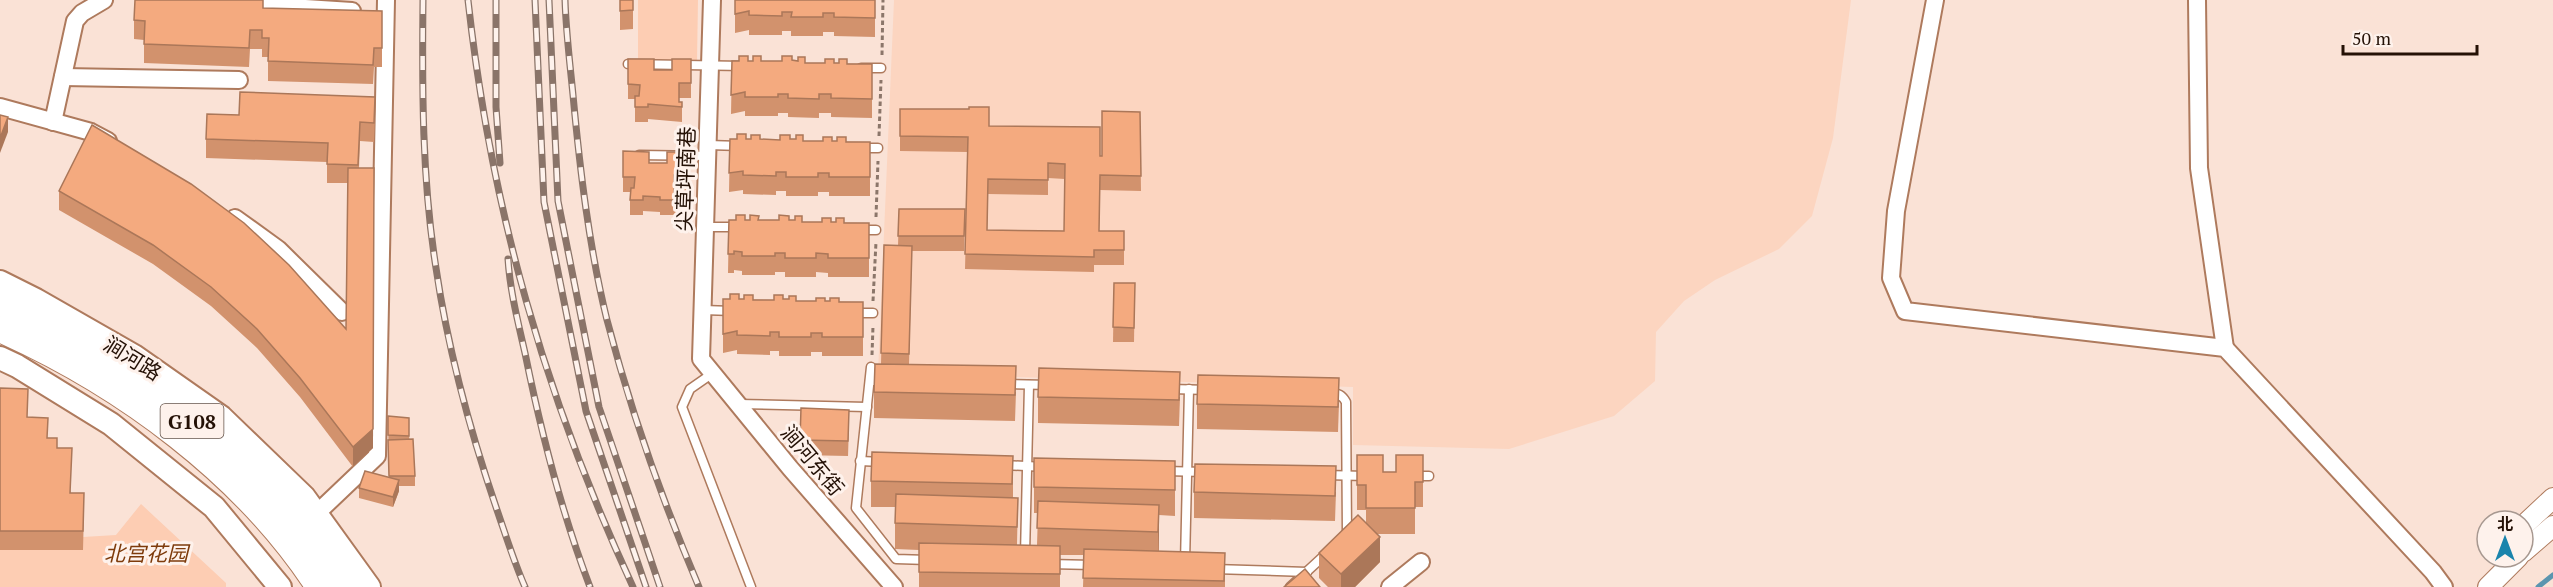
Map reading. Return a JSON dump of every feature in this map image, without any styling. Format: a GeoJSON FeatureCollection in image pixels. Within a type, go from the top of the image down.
{"type":"FeatureCollection","features":[{"type":"Feature","properties":{"kind":"main road","name":"涧河路"},"geometry":{"type":"LineString","coordinates":[[0,282],[134,356],[221,417],[304,497],[369,587]]}},
{"type":"Feature","properties":{"kind":"main road","name":"涧河路"},"geometry":{"type":"LineString","coordinates":[[0,302],[101,354],[164,398],[231,454],[286,511],[345,587]]}},
{"type":"Feature","properties":{"kind":"main road","name":"涧河路"},"geometry":{"type":"LineString","coordinates":[[0,329],[103,382],[162,422],[229,480],[280,535],[319,587]]}},
{"type":"Feature","properties":{"kind":"main road"},"geometry":{"type":"LineString","coordinates":[[0,358],[111,424],[214,507],[280,587]]}},
{"type":"Feature","properties":{"kind":"street"},"geometry":{"type":"LineString","coordinates":[[53,122],[75,21],[82,13],[104,0]]}},
{"type":"Feature","properties":{"kind":"street","name":"尖草坪南巷"},"geometry":{"type":"LineString","coordinates":[[702,359],[712,0]]}},
{"type":"Feature","properties":{"kind":"street"},"geometry":{"type":"LineString","coordinates":[[1935,0],[1896,211],[1891,278],[1905,311],[2225,348]]}},
{"type":"Feature","properties":{"kind":"street"},"geometry":{"type":"LineString","coordinates":[[2197,0],[2199,168],[2225,348],[2433,572],[2444,587]]}},
{"type":"Feature","properties":{"kind":"street"},"geometry":{"type":"LineString","coordinates":[[225,3],[386,6],[377,456],[316,514]]}},
{"type":"Feature","properties":{"kind":"street"},"geometry":{"type":"LineString","coordinates":[[63,77],[239,80]]}},
{"type":"Feature","properties":{"kind":"street"},"geometry":{"type":"LineString","coordinates":[[0,107],[91,132],[122,148]]}},
{"type":"Feature","properties":{"kind":"street"},"geometry":{"type":"LineString","coordinates":[[222,209],[278,249],[342,312]]}},
{"type":"Feature","properties":{"kind":"street","name":"涧河东街"},"geometry":{"type":"LineString","coordinates":[[702,359],[737,404],[894,587]]}},
{"type":"Feature","properties":{"kind":"street"},"geometry":{"type":"LineString","coordinates":[[2535,515],[2553,498]]}},
{"type":"Feature","properties":{"kind":"street"},"geometry":{"type":"LineString","coordinates":[[2535,542],[2553,526]]}},
{"type":"Feature","properties":{"kind":"street"},"geometry":{"type":"LineString","coordinates":[[1390,587],[1421,562]]}},
{"type":"Feature","properties":{"kind":"street"},"geometry":{"type":"LineString","coordinates":[[2482,587],[2492,569]]}},
{"type":"Feature","properties":{"kind":"street"},"geometry":{"type":"LineString","coordinates":[[2488,587],[2506,569]]}},
{"type":"Feature","properties":{"kind":"lane"},"geometry":{"type":"LineString","coordinates":[[628,64],[756,66]]}},
{"type":"Feature","properties":{"kind":"lane"},"geometry":{"type":"LineString","coordinates":[[847,68],[881,68]]}},
{"type":"Feature","properties":{"kind":"lane"},"geometry":{"type":"LineString","coordinates":[[630,155],[753,146]]}},
{"type":"Feature","properties":{"kind":"lane"},"geometry":{"type":"LineString","coordinates":[[856,148],[879,148]]}},
{"type":"Feature","properties":{"kind":"lane"},"geometry":{"type":"LineString","coordinates":[[706,227],[751,228]]}},
{"type":"Feature","properties":{"kind":"lane"},"geometry":{"type":"LineString","coordinates":[[853,230],[876,230]]}},
{"type":"Feature","properties":{"kind":"lane"},"geometry":{"type":"LineString","coordinates":[[703,310],[748,311]]}},
{"type":"Feature","properties":{"kind":"lane"},"geometry":{"type":"LineString","coordinates":[[839,312],[873,313]]}},
{"type":"Feature","properties":{"kind":"lane"},"geometry":{"type":"LineString","coordinates":[[871,367],[856,508],[896,559],[943,561]]}},
{"type":"Feature","properties":{"kind":"lane"},"geometry":{"type":"LineString","coordinates":[[713,373],[690,389],[682,407],[751,587]]}},
{"type":"Feature","properties":{"kind":"lane"},"geometry":{"type":"LineString","coordinates":[[870,381],[892,381]]}},
{"type":"Feature","properties":{"kind":"lane"},"geometry":{"type":"LineString","coordinates":[[995,384],[1064,386]]}},
{"type":"Feature","properties":{"kind":"lane"},"geometry":{"type":"LineString","coordinates":[[1025,563],[1029,385]]}},
{"type":"Feature","properties":{"kind":"lane"},"geometry":{"type":"LineString","coordinates":[[1167,388],[1223,390]]}},
{"type":"Feature","properties":{"kind":"lane"},"geometry":{"type":"LineString","coordinates":[[1185,568],[1190,389]]}},
{"type":"Feature","properties":{"kind":"lane"},"geometry":{"type":"LineString","coordinates":[[1325,393],[1336,393],[1346,402],[1347,534],[1339,542]]}},
{"type":"Feature","properties":{"kind":"lane"},"geometry":{"type":"LineString","coordinates":[[737,404],[867,407]]}},
{"type":"Feature","properties":{"kind":"lane"},"geometry":{"type":"LineString","coordinates":[[860,461],[896,462]]}},
{"type":"Feature","properties":{"kind":"lane"},"geometry":{"type":"LineString","coordinates":[[991,465],[1050,467]]}},
{"type":"Feature","properties":{"kind":"lane"},"geometry":{"type":"LineString","coordinates":[[1153,470],[1210,472]]}},
{"type":"Feature","properties":{"kind":"lane"},"geometry":{"type":"LineString","coordinates":[[1312,475],[1382,476]]}},
{"type":"Feature","properties":{"kind":"lane"},"geometry":{"type":"LineString","coordinates":[[1405,476],[1429,476]]}},
{"type":"Feature","properties":{"kind":"lane"},"geometry":{"type":"LineString","coordinates":[[1290,587],[1331,549]]}},
{"type":"Feature","properties":{"kind":"lane"},"geometry":{"type":"LineString","coordinates":[[1036,564],[1105,566]]}},
{"type":"Feature","properties":{"kind":"lane"},"geometry":{"type":"LineString","coordinates":[[1173,568],[1196,568]]}},
{"type":"Feature","properties":{"kind":"lane"},"geometry":{"type":"LineString","coordinates":[[1207,569],[1306,572]]}},
{"type":"Feature","properties":{"kind":"path"},"geometry":{"type":"LineString","coordinates":[[871,367],[883,0]]}},
{"type":"Feature","properties":{"kind":"shaded area"},"geometry":{"type":"Polygon","coordinates":[[[894,0],[1851,0],[1833,138],[1812,216],[1779,249],[1715,280],[1684,301],[1656,332],[1655,381],[1614,416],[1509,449],[1353,445],[1353,387],[878,373],[894,0]]]}},
{"type":"Feature","properties":{"kind":"green space"},"geometry":{"type":"Polygon","coordinates":[[[638,0],[698,0],[697,61],[638,61],[638,0]]]}},
{"type":"Feature","properties":{"kind":"green space","name":"北宫花园"},"geometry":{"type":"Polygon","coordinates":[[[141,504],[226,583],[226,587],[0,587],[0,550],[82,550],[83,537],[116,535],[141,504]]]}},
{"type":"Feature","properties":{"kind":"building"},"geometry":{"type":"Polygon","coordinates":[[[135,0],[263,0],[263,8],[382,11],[382,48],[374,48],[373,65],[268,61],[269,38],[262,38],[262,30],[250,30],[249,48],[144,44],[145,21],[134,20],[135,0]]]}},
{"type":"Feature","properties":{"kind":"building"},"geometry":{"type":"Polygon","coordinates":[[[620,0],[633,0],[633,10],[620,11],[620,0]]]}},
{"type":"Feature","properties":{"kind":"building"},"geometry":{"type":"Polygon","coordinates":[[[735,0],[875,0],[875,18],[834,17],[834,13],[823,13],[823,17],[791,17],[792,12],[782,12],[782,16],[749,15],[749,11],[735,14],[735,0]]]}},
{"type":"Feature","properties":{"kind":"building"},"geometry":{"type":"Polygon","coordinates":[[[739,56],[748,56],[748,61],[753,61],[753,56],[761,56],[761,61],[782,61],[782,56],[792,56],[792,60],[798,61],[798,57],[805,57],[805,63],[825,63],[825,59],[834,59],[834,63],[839,63],[839,59],[847,59],[847,64],[872,64],[872,99],[831,98],[831,94],[819,94],[819,99],[788,98],[788,94],[778,94],[778,97],[745,97],[745,92],[731,95],[732,61],[739,61],[739,56]]]}},
{"type":"Feature","properties":{"kind":"building"},"geometry":{"type":"Polygon","coordinates":[[[628,59],[654,59],[654,70],[672,70],[672,59],[691,59],[691,83],[679,83],[679,102],[682,102],[682,107],[648,104],[648,107],[635,107],[635,96],[639,96],[640,85],[628,84],[628,59]]]}},
{"type":"Feature","properties":{"kind":"building"},"geometry":{"type":"Polygon","coordinates":[[[240,92],[375,97],[374,123],[360,122],[358,165],[327,164],[328,143],[206,139],[207,114],[239,115],[240,92]]]}},
{"type":"Feature","properties":{"kind":"building"},"geometry":{"type":"Polygon","coordinates":[[[969,107],[989,107],[989,126],[1100,127],[1100,156],[1102,156],[1102,111],[1140,112],[1141,176],[1100,175],[1099,231],[1124,231],[1124,250],[1094,250],[1094,257],[965,254],[968,137],[900,136],[900,109],[969,109],[969,107]],[[1048,163],[1048,180],[988,179],[987,230],[1064,231],[1065,164],[1048,163]]]}},
{"type":"Feature","properties":{"kind":"building"},"geometry":{"type":"Polygon","coordinates":[[[0,115],[8,117],[0,138],[0,115]]]}},
{"type":"Feature","properties":{"kind":"building"},"geometry":{"type":"Polygon","coordinates":[[[92,125],[191,184],[244,223],[289,265],[346,329],[348,168],[374,168],[373,429],[353,447],[300,378],[257,329],[211,287],[153,245],[59,191],[92,125]]]}},
{"type":"Feature","properties":{"kind":"building"},"geometry":{"type":"Polygon","coordinates":[[[737,134],[746,134],[746,139],[751,139],[751,135],[760,135],[760,139],[780,140],[780,135],[790,135],[790,139],[796,139],[796,135],[803,135],[803,141],[823,141],[823,137],[832,137],[832,141],[837,141],[837,137],[846,137],[846,142],[870,142],[870,177],[829,177],[829,173],[818,173],[818,177],[786,177],[786,172],[776,172],[776,176],[743,175],[743,171],[729,173],[730,139],[737,139],[737,134]]]}},
{"type":"Feature","properties":{"kind":"building"},"geometry":{"type":"Polygon","coordinates":[[[623,151],[649,152],[649,163],[667,163],[667,152],[686,152],[686,176],[674,175],[674,194],[677,194],[677,200],[660,200],[660,197],[643,196],[643,200],[630,200],[635,177],[623,177],[623,151]]]}},
{"type":"Feature","properties":{"kind":"building"},"geometry":{"type":"Polygon","coordinates":[[[899,209],[965,209],[964,236],[898,236],[899,209]]]}},
{"type":"Feature","properties":{"kind":"building"},"geometry":{"type":"Polygon","coordinates":[[[736,215],[745,215],[745,220],[750,220],[750,215],[759,216],[758,220],[779,220],[779,215],[789,216],[789,220],[795,220],[795,216],[802,216],[802,222],[822,222],[822,218],[831,218],[831,222],[836,222],[836,218],[844,218],[844,223],[869,223],[869,258],[828,258],[828,254],[816,253],[816,258],[785,258],[785,253],[775,253],[775,256],[742,256],[742,252],[734,251],[734,254],[728,254],[729,220],[736,220],[736,215]]]}},
{"type":"Feature","properties":{"kind":"building"},"geometry":{"type":"Polygon","coordinates":[[[884,245],[912,246],[909,354],[881,353],[884,245]]]}},
{"type":"Feature","properties":{"kind":"building"},"geometry":{"type":"Polygon","coordinates":[[[1114,283],[1135,283],[1134,328],[1113,327],[1114,283]]]}},
{"type":"Feature","properties":{"kind":"building"},"geometry":{"type":"Polygon","coordinates":[[[730,294],[739,294],[739,299],[744,299],[744,295],[753,295],[753,300],[774,300],[774,295],[783,295],[783,299],[796,296],[796,301],[816,301],[816,298],[825,298],[825,301],[830,301],[830,298],[839,298],[839,302],[863,302],[863,337],[822,337],[822,333],[811,333],[811,337],[779,337],[779,332],[770,332],[770,336],[737,335],[737,331],[723,334],[723,299],[730,299],[730,294]]]}},
{"type":"Feature","properties":{"kind":"building"},"geometry":{"type":"Polygon","coordinates":[[[875,364],[1016,366],[1015,395],[874,392],[875,364]]]}},
{"type":"Feature","properties":{"kind":"building"},"geometry":{"type":"Polygon","coordinates":[[[1039,368],[1180,372],[1179,400],[1038,397],[1039,368]]]}},
{"type":"Feature","properties":{"kind":"building"},"geometry":{"type":"Polygon","coordinates":[[[1198,375],[1339,378],[1338,407],[1197,404],[1198,375]]]}},
{"type":"Feature","properties":{"kind":"building"},"geometry":{"type":"Polygon","coordinates":[[[0,388],[28,389],[27,417],[48,418],[47,438],[57,438],[57,448],[72,448],[70,493],[84,493],[83,531],[0,531],[0,388]]]}},
{"type":"Feature","properties":{"kind":"building"},"geometry":{"type":"Polygon","coordinates":[[[801,408],[849,410],[848,441],[800,440],[801,408]]]}},
{"type":"Feature","properties":{"kind":"building"},"geometry":{"type":"Polygon","coordinates":[[[388,416],[409,418],[409,436],[388,435],[388,416]]]}},
{"type":"Feature","properties":{"kind":"building"},"geometry":{"type":"Polygon","coordinates":[[[413,439],[415,476],[389,476],[388,440],[413,439]]]}},
{"type":"Feature","properties":{"kind":"building"},"geometry":{"type":"Polygon","coordinates":[[[872,452],[1013,456],[1012,484],[871,481],[872,452]]]}},
{"type":"Feature","properties":{"kind":"building"},"geometry":{"type":"Polygon","coordinates":[[[1357,455],[1383,455],[1383,472],[1396,472],[1396,455],[1423,455],[1423,482],[1415,482],[1415,508],[1366,508],[1366,485],[1357,485],[1357,455]]]}},
{"type":"Feature","properties":{"kind":"building"},"geometry":{"type":"Polygon","coordinates":[[[1034,458],[1175,461],[1175,490],[1034,487],[1034,458]]]}},
{"type":"Feature","properties":{"kind":"building"},"geometry":{"type":"Polygon","coordinates":[[[1195,464],[1336,466],[1335,496],[1194,492],[1195,464]]]}},
{"type":"Feature","properties":{"kind":"building"},"geometry":{"type":"Polygon","coordinates":[[[365,471],[399,480],[393,497],[359,488],[365,471]]]}},
{"type":"Feature","properties":{"kind":"building"},"geometry":{"type":"Polygon","coordinates":[[[896,494],[1018,498],[1017,527],[895,523],[896,494]]]}},
{"type":"Feature","properties":{"kind":"building"},"geometry":{"type":"Polygon","coordinates":[[[1038,501],[1159,505],[1158,532],[1037,528],[1038,501]]]}},
{"type":"Feature","properties":{"kind":"building"},"geometry":{"type":"Polygon","coordinates":[[[1358,515],[1380,537],[1341,574],[1319,553],[1358,515]]]}},
{"type":"Feature","properties":{"kind":"building"},"geometry":{"type":"Polygon","coordinates":[[[919,543],[1060,546],[1060,574],[919,572],[919,543]]]}},
{"type":"Feature","properties":{"kind":"building"},"geometry":{"type":"Polygon","coordinates":[[[1084,549],[1225,553],[1224,581],[1083,578],[1084,549]]]}},
{"type":"Feature","properties":{"kind":"building"},"geometry":{"type":"Polygon","coordinates":[[[1305,569],[1320,587],[1284,587],[1305,569]]]}},
{"type":"Feature","properties":{"kind":"waterway"},"geometry":{"type":"LineString","coordinates":[[2538,587],[2553,575]]}},
{"type":"Feature","properties":{"kind":"railway"},"geometry":{"type":"LineString","coordinates":[[423,0],[425,168],[431,235],[441,299],[453,360],[469,420],[497,510],[525,587]]}},
{"type":"Feature","properties":{"kind":"railway"},"geometry":{"type":"LineString","coordinates":[[468,0],[491,153],[526,301],[573,445],[633,587]]}},
{"type":"Feature","properties":{"kind":"railway"},"geometry":{"type":"LineString","coordinates":[[496,0],[496,107],[500,163]]}},
{"type":"Feature","properties":{"kind":"railway"},"geometry":{"type":"LineString","coordinates":[[535,0],[544,202],[586,411],[646,587]]}},
{"type":"Feature","properties":{"kind":"railway"},"geometry":{"type":"LineString","coordinates":[[549,0],[558,201],[599,407],[660,587]]}},
{"type":"Feature","properties":{"kind":"railway"},"geometry":{"type":"LineString","coordinates":[[565,0],[582,180],[590,237],[607,320],[637,422],[660,489],[699,587]]}},
{"type":"Feature","properties":{"kind":"railway"},"geometry":{"type":"LineString","coordinates":[[508,259],[515,306],[545,442],[561,500],[590,587]]}}]}
